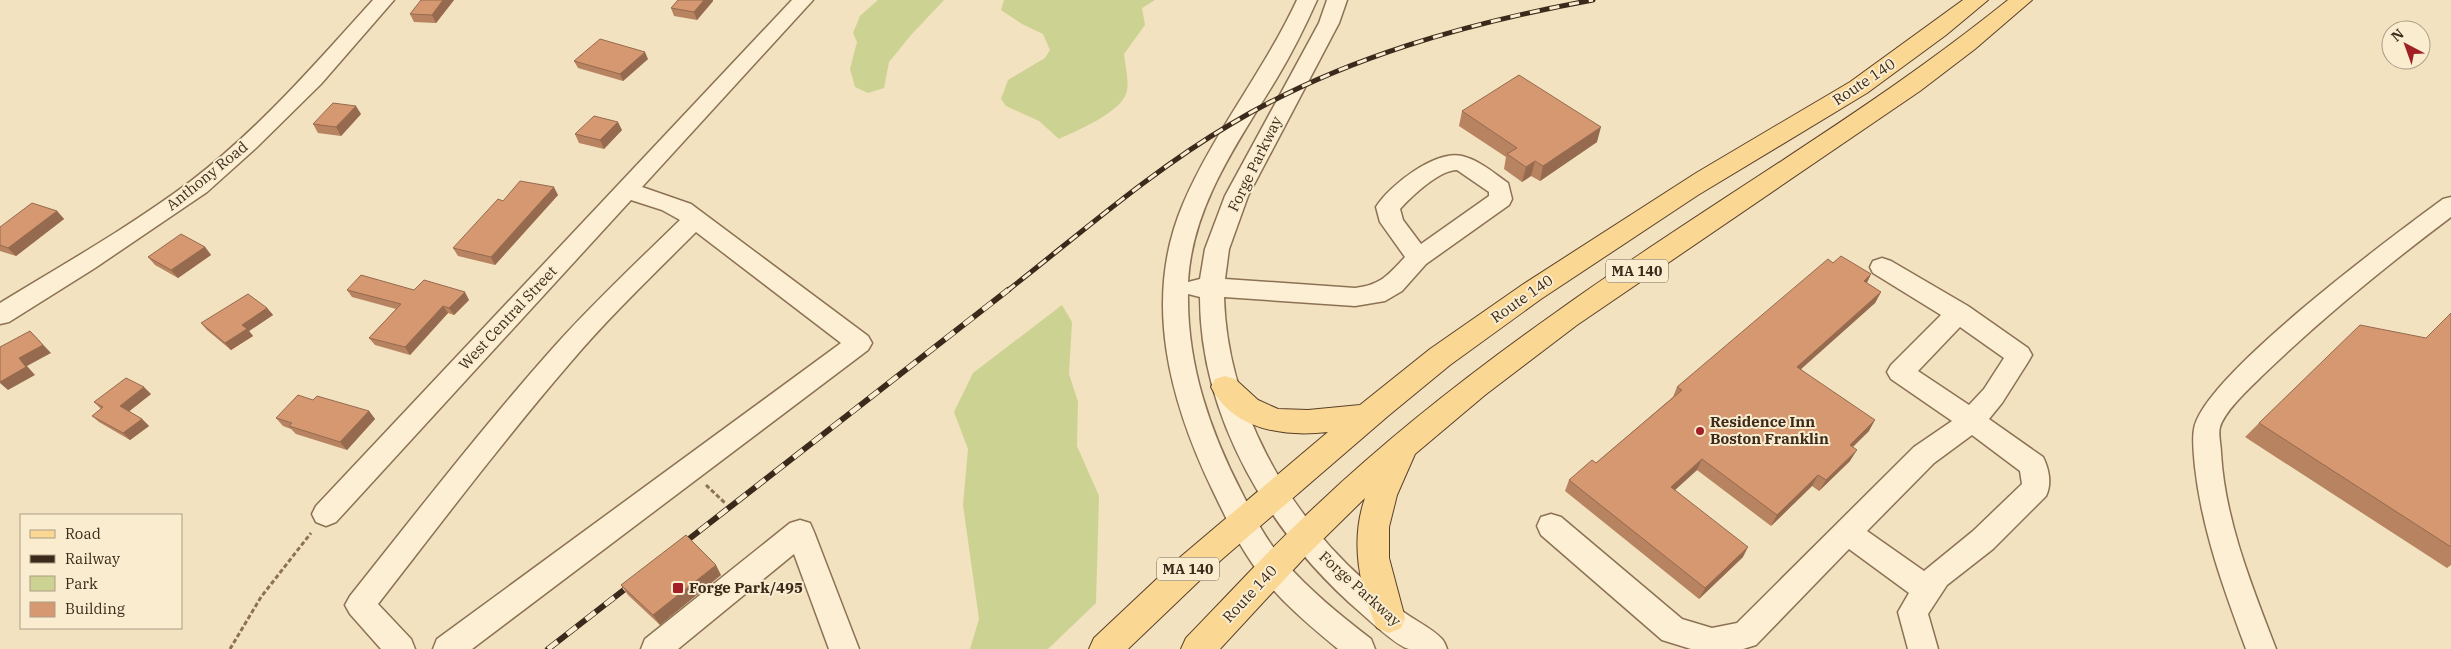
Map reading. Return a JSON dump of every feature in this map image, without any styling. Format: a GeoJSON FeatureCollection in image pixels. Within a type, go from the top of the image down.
{"type":"FeatureCollection","features":[{"type":"Feature","properties":{"kind":"main road","name":"Route 140"},"geometry":{"type":"LineString","coordinates":[[1106,649],[1150,603],[1367,416],[1439,358],[1531,292],[1713,173],[1847,94],[1942,28],[1977,0]]}},
{"type":"Feature","properties":{"kind":"main road","name":"Route 140"},"geometry":{"type":"LineString","coordinates":[[1198,649],[1273,568],[1305,537],[1404,445],[1449,408],[1568,318],[1898,96],[1975,40],[2021,0]]}},
{"type":"Feature","properties":{"kind":"main road"},"geometry":{"type":"LineString","coordinates":[[1225,387],[1250,411],[1273,419],[1310,421],[1367,416]]}},
{"type":"Feature","properties":{"kind":"main road"},"geometry":{"type":"LineString","coordinates":[[1389,618],[1374,559],[1372,538],[1380,500],[1404,445]]}},
{"type":"Feature","properties":{"kind":"street","name":"Anthony Road"},"geometry":{"type":"LineString","coordinates":[[0,315],[87,262],[199,186],[253,139],[314,79],[384,0]]}},
{"type":"Feature","properties":{"kind":"street","name":"West Central Street"},"geometry":{"type":"LineString","coordinates":[[326,514],[628,191],[803,0]]}},
{"type":"Feature","properties":{"kind":"street","name":"Forge Parkway"},"geometry":{"type":"LineString","coordinates":[[1306,0],[1293,34],[1242,118],[1194,205],[1184,233],[1176,286],[1174,324],[1178,358],[1184,383],[1204,444],[1243,522],[1273,568],[1300,598],[1360,649]]}},
{"type":"Feature","properties":{"kind":"street","name":"Forge Parkway"},"geometry":{"type":"LineString","coordinates":[[1337,0],[1330,23],[1237,194],[1217,250],[1212,289],[1212,311],[1225,387],[1246,440],[1275,495],[1305,537],[1346,581],[1389,618],[1432,649]]}},
{"type":"Feature","properties":{"kind":"street"},"geometry":{"type":"LineString","coordinates":[[1176,286],[1212,289],[1257,289],[1356,297],[1376,295],[1393,285],[1418,258],[1501,199],[1500,189],[1460,163],[1447,164],[1424,175],[1388,207],[1392,222],[1418,258]]}},
{"type":"Feature","properties":{"kind":"street"},"geometry":{"type":"LineString","coordinates":[[448,649],[859,343],[677,207],[628,191]]}},
{"type":"Feature","properties":{"kind":"street"},"geometry":{"type":"LineString","coordinates":[[2261,649],[2226,558],[2210,484],[2206,425],[2219,403],[2261,360],[2401,241],[2451,205]]}},
{"type":"Feature","properties":{"kind":"street"},"geometry":{"type":"LineString","coordinates":[[400,649],[360,605],[467,469],[561,356],[607,306],[696,220]]}},
{"type":"Feature","properties":{"kind":"street"},"geometry":{"type":"LineString","coordinates":[[1551,526],[1673,630],[1712,642],[1745,635],[1924,455],[1972,421],[1993,396],[2019,355],[1959,313],[1882,267]]}},
{"type":"Feature","properties":{"kind":"street"},"geometry":{"type":"LineString","coordinates":[[1923,649],[1913,612],[1936,576],[1983,540],[2036,488],[2032,465],[1900,372],[1959,313]]}},
{"type":"Feature","properties":{"kind":"street"},"geometry":{"type":"LineString","coordinates":[[656,649],[800,532],[844,649]]}},
{"type":"Feature","properties":{"kind":"street"},"geometry":{"type":"LineString","coordinates":[[1848,533],[1927,590]]}},
{"type":"Feature","properties":{"kind":"path"},"geometry":{"type":"LineString","coordinates":[[230,649],[261,597],[326,514]]}},
{"type":"Feature","properties":{"kind":"green space"},"geometry":{"type":"Polygon","coordinates":[[[878,0],[944,0],[889,62],[884,88],[868,93],[855,87],[850,69],[857,42],[853,33],[860,16],[878,0]]]}},
{"type":"Feature","properties":{"kind":"green space"},"geometry":{"type":"Polygon","coordinates":[[[1004,0],[1155,0],[1142,8],[1145,25],[1124,54],[1127,90],[1124,98],[1118,105],[1109,113],[1087,126],[1059,139],[1039,121],[1006,106],[1001,99],[1008,80],[1045,58],[1050,50],[1043,34],[1022,24],[1001,10],[1004,0]]]}},
{"type":"Feature","properties":{"kind":"green space"},"geometry":{"type":"Polygon","coordinates":[[[1062,305],[1072,322],[1069,374],[1078,402],[1077,446],[1099,496],[1096,603],[1048,649],[970,649],[979,619],[963,505],[968,449],[954,412],[973,373],[1062,305]]]}},
{"type":"Feature","properties":{"kind":"building"},"geometry":{"type":"Polygon","coordinates":[[[421,0],[443,0],[432,15],[410,14],[421,0]]]}},
{"type":"Feature","properties":{"kind":"building"},"geometry":{"type":"Polygon","coordinates":[[[678,0],[704,0],[694,12],[671,8],[678,0]]]}},
{"type":"Feature","properties":{"kind":"building"},"geometry":{"type":"Polygon","coordinates":[[[600,39],[645,52],[620,74],[574,61],[600,39]]]}},
{"type":"Feature","properties":{"kind":"building"},"geometry":{"type":"Polygon","coordinates":[[[1519,75],[1601,127],[1543,166],[1535,161],[1526,167],[1507,154],[1517,148],[1462,111],[1519,75]]]}},
{"type":"Feature","properties":{"kind":"building"},"geometry":{"type":"Polygon","coordinates":[[[333,103],[356,106],[336,127],[313,124],[333,103]]]}},
{"type":"Feature","properties":{"kind":"building"},"geometry":{"type":"Polygon","coordinates":[[[594,116],[618,122],[600,140],[575,134],[594,116]]]}},
{"type":"Feature","properties":{"kind":"building"},"geometry":{"type":"Polygon","coordinates":[[[520,181],[554,187],[491,257],[453,248],[498,199],[503,201],[520,181]]]}},
{"type":"Feature","properties":{"kind":"building"},"geometry":{"type":"Polygon","coordinates":[[[32,203],[57,211],[8,248],[0,245],[0,227],[32,203]]]}},
{"type":"Feature","properties":{"kind":"building"},"geometry":{"type":"Polygon","coordinates":[[[181,234],[205,247],[171,270],[148,257],[181,234]]]}},
{"type":"Feature","properties":{"kind":"building","name":"Residence Inn Boston Franklin"},"geometry":{"type":"Polygon","coordinates":[[[1841,256],[1871,274],[1864,281],[1881,292],[1797,367],[1875,420],[1850,445],[1857,450],[1826,480],[1818,475],[1777,515],[1702,459],[1671,487],[1748,547],[1705,588],[1569,480],[1592,460],[1596,463],[1682,390],[1677,387],[1828,259],[1833,263],[1841,256]]]}},
{"type":"Feature","properties":{"kind":"building"},"geometry":{"type":"Polygon","coordinates":[[[361,275],[414,290],[424,280],[465,292],[449,308],[443,306],[405,347],[369,338],[401,304],[347,290],[361,275]]]}},
{"type":"Feature","properties":{"kind":"building"},"geometry":{"type":"Polygon","coordinates":[[[248,294],[267,308],[242,325],[247,329],[225,343],[201,323],[248,294]]]}},
{"type":"Feature","properties":{"kind":"building"},"geometry":{"type":"Polygon","coordinates":[[[2451,313],[2451,547],[2259,423],[2360,325],[2426,338],[2451,313]]]}},
{"type":"Feature","properties":{"kind":"building"},"geometry":{"type":"Polygon","coordinates":[[[30,331],[43,345],[19,358],[26,367],[0,382],[0,347],[30,331]]]}},
{"type":"Feature","properties":{"kind":"building"},"geometry":{"type":"Polygon","coordinates":[[[126,378],[144,387],[120,406],[142,419],[123,433],[92,416],[103,407],[94,402],[126,378]]]}},
{"type":"Feature","properties":{"kind":"building"},"geometry":{"type":"Polygon","coordinates":[[[298,395],[313,400],[317,396],[369,411],[340,442],[289,426],[292,423],[276,418],[298,395]]]}},
{"type":"Feature","properties":{"kind":"building"},"geometry":{"type":"Polygon","coordinates":[[[686,535],[716,565],[653,615],[621,585],[686,535]]]}},
{"type":"Feature","properties":{"kind":"railway"},"geometry":{"type":"LineString","coordinates":[[1007,291],[1144,182],[1201,142],[1273,101],[1316,80],[1406,46],[1499,20],[1593,0]]}},
{"type":"Feature","properties":{"kind":"railway"},"geometry":{"type":"LineString","coordinates":[[680,546],[1008,290]]}},
{"type":"Feature","properties":{"kind":"railway"},"geometry":{"type":"LineString","coordinates":[[548,649],[634,582]]}},
{"type":"Feature","properties":{"kind":"place","name":"Residence Inn Boston Franklin"},"geometry":{"type":"Point","coordinates":[1700,431]}},
{"type":"Feature","properties":{"kind":"place","name":"Forge Park/495"},"geometry":{"type":"Point","coordinates":[678,588]}}]}
